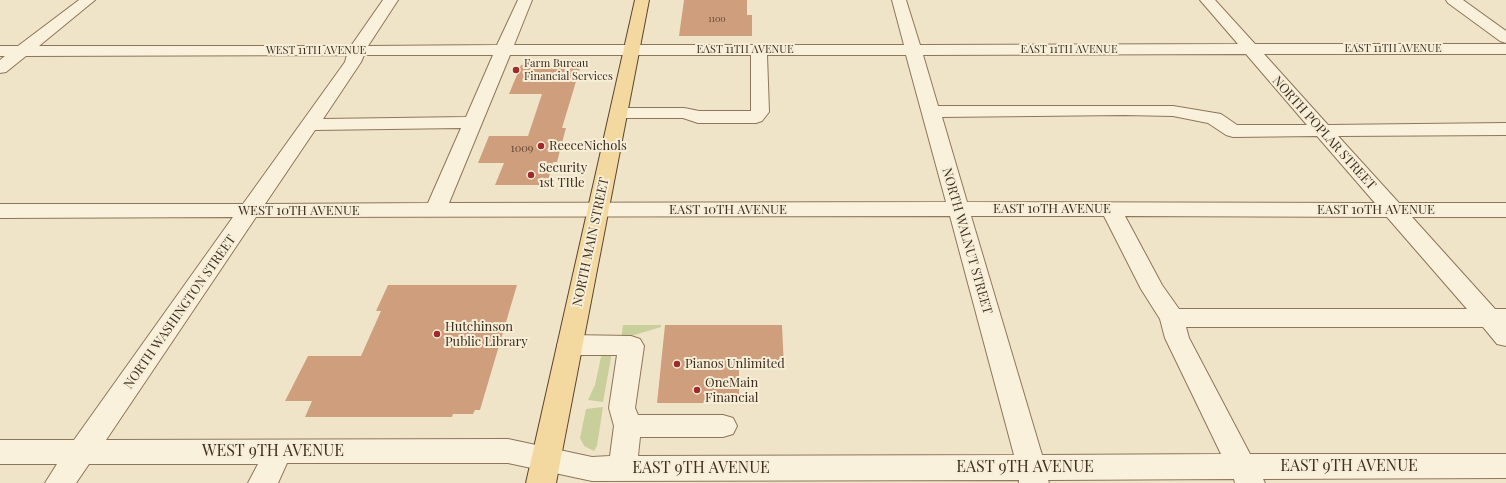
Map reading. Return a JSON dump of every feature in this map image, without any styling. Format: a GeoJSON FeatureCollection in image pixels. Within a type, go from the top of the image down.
{"type":"FeatureCollection","features":[{"type":"Feature","properties":{"kind":"main road","name":"NORTH MAIN STREET"},"geometry":{"type":"LineString","coordinates":[[543,471],[642,0]]}},
{"type":"Feature","properties":{"kind":"street"},"geometry":{"type":"LineString","coordinates":[[0,68],[88,0]]}},
{"type":"Feature","properties":{"kind":"street","name":"NORTH WASHINGTON STREET"},"geometry":{"type":"LineString","coordinates":[[60,483],[251,211],[353,62],[360,44],[390,0]]}},
{"type":"Feature","properties":{"kind":"street"},"geometry":{"type":"LineString","coordinates":[[435,210],[525,0]]}},
{"type":"Feature","properties":{"kind":"street","name":"NORTH WALNUT STREET"},"geometry":{"type":"LineString","coordinates":[[898,0],[1026,444],[1032,475]]}},
{"type":"Feature","properties":{"kind":"street","name":"NORTH POPLAR STREET"},"geometry":{"type":"LineString","coordinates":[[1207,0],[1394,210],[1497,318],[1506,337]]}},
{"type":"Feature","properties":{"kind":"street"},"geometry":{"type":"LineString","coordinates":[[1453,0],[1506,38]]}},
{"type":"Feature","properties":{"kind":"street","name":"EAST 11TH AVENUE"},"geometry":{"type":"LineString","coordinates":[[632,50],[1506,49]]}},
{"type":"Feature","properties":{"kind":"street","name":"WEST 11TH AVENUE"},"geometry":{"type":"LineString","coordinates":[[0,51],[632,50]]}},
{"type":"Feature","properties":{"kind":"street"},"geometry":{"type":"LineString","coordinates":[[619,113],[684,113],[698,117],[756,117],[760,112],[759,50]]}},
{"type":"Feature","properties":{"kind":"street"},"geometry":{"type":"LineString","coordinates":[[930,112],[1124,110],[1173,111],[1214,118],[1233,131],[1321,129],[1506,129]]}},
{"type":"Feature","properties":{"kind":"street"},"geometry":{"type":"LineString","coordinates":[[309,125],[472,122]]}},
{"type":"Feature","properties":{"kind":"street","name":"EAST 10TH AVENUE"},"geometry":{"type":"LineString","coordinates":[[598,210],[1506,210]]}},
{"type":"Feature","properties":{"kind":"street","name":"WEST 10TH AVENUE"},"geometry":{"type":"LineString","coordinates":[[0,211],[598,210]]}},
{"type":"Feature","properties":{"kind":"street"},"geometry":{"type":"LineString","coordinates":[[1111,210],[1153,289],[1172,318],[1177,338],[1246,475]]}},
{"type":"Feature","properties":{"kind":"street"},"geometry":{"type":"LineString","coordinates":[[1172,318],[1497,318]]}},
{"type":"Feature","properties":{"kind":"street"},"geometry":{"type":"LineString","coordinates":[[570,346],[631,346],[622,408],[628,426],[622,468]]}},
{"type":"Feature","properties":{"kind":"street"},"geometry":{"type":"LineString","coordinates":[[628,426],[723,426]]}},
{"type":"Feature","properties":{"kind":"street"},"geometry":{"type":"LineString","coordinates":[[264,483],[279,451]]}},
{"type":"Feature","properties":{"kind":"street","name":"WEST 9TH AVENUE"},"geometry":{"type":"LineString","coordinates":[[0,452],[508,451],[543,471]]}},
{"type":"Feature","properties":{"kind":"street","name":"EAST 9TH AVENUE"},"geometry":{"type":"LineString","coordinates":[[543,471],[622,468],[1032,475],[1246,475],[1506,466]]}},
{"type":"Feature","properties":{"kind":"green space"},"geometry":{"type":"Polygon","coordinates":[[[623,325],[661,325],[661,327],[621,339],[623,325]]]}},
{"type":"Feature","properties":{"kind":"green space"},"geometry":{"type":"Polygon","coordinates":[[[612,352],[603,402],[588,400],[595,385],[601,357],[605,353],[612,352]]]}},
{"type":"Feature","properties":{"kind":"green space"},"geometry":{"type":"Polygon","coordinates":[[[603,407],[597,446],[594,451],[584,446],[580,438],[586,409],[603,407]]]}},
{"type":"Feature","properties":{"kind":"building"},"geometry":{"type":"Polygon","coordinates":[[[684,0],[747,0],[747,15],[752,15],[752,36],[679,36],[684,0]]]}},
{"type":"Feature","properties":{"kind":"building"},"geometry":{"type":"Polygon","coordinates":[[[521,65],[581,65],[562,128],[566,128],[557,162],[553,162],[547,185],[495,185],[504,163],[478,163],[489,136],[528,136],[542,94],[509,94],[521,65]]]}},
{"type":"Feature","properties":{"kind":"building","name":"Hutchinson Public Library"},"geometry":{"type":"Polygon","coordinates":[[[388,285],[517,285],[480,410],[475,410],[473,414],[453,414],[452,417],[305,417],[312,401],[285,401],[308,356],[361,356],[381,311],[376,311],[388,285]]]}},
{"type":"Feature","properties":{"kind":"building"},"geometry":{"type":"Polygon","coordinates":[[[665,325],[782,325],[784,368],[739,368],[739,403],[657,403],[665,325]]]}},
{"type":"Feature","properties":{"kind":"place","name":"Farm Bureau Financial Services"},"geometry":{"type":"Point","coordinates":[516,70]}},
{"type":"Feature","properties":{"kind":"place","name":"ReeceNichols"},"geometry":{"type":"Point","coordinates":[541,146]}},
{"type":"Feature","properties":{"kind":"place","name":"Security 1st TItle"},"geometry":{"type":"Point","coordinates":[531,175]}},
{"type":"Feature","properties":{"kind":"place","name":"Hutchinson Public Library"},"geometry":{"type":"Point","coordinates":[437,334]}},
{"type":"Feature","properties":{"kind":"place","name":"Pianos Unlimited"},"geometry":{"type":"Point","coordinates":[677,364]}},
{"type":"Feature","properties":{"kind":"place","name":"OneMain Financial"},"geometry":{"type":"Point","coordinates":[697,390]}}]}
